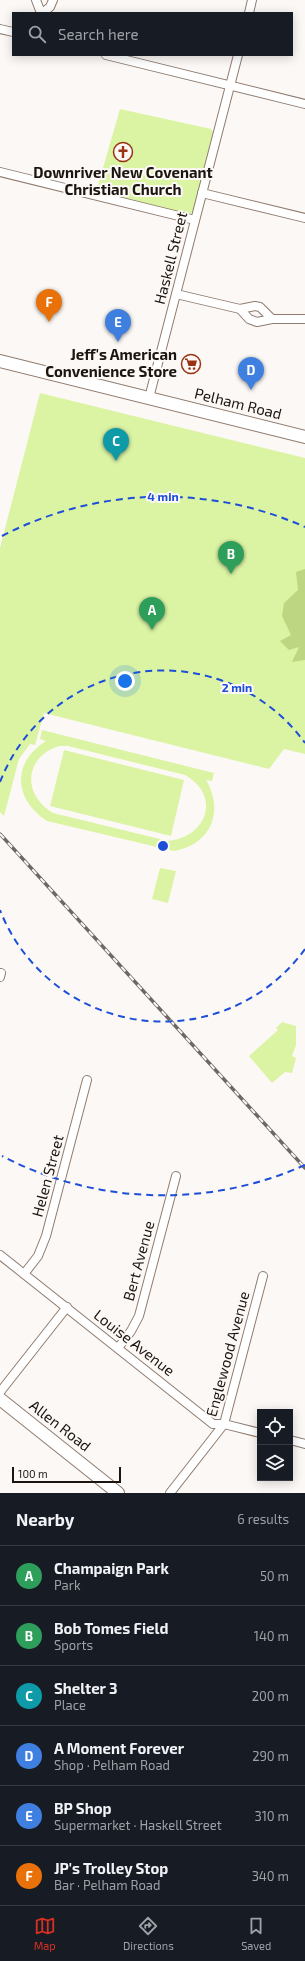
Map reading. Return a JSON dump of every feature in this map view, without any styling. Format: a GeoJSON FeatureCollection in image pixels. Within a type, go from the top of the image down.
{"type":"FeatureCollection","features":[{"type":"Feature","properties":{"kind":"main road","name":"Pelham Road"},"geometry":{"type":"LineString","coordinates":[[0,361],[305,437]]}},
{"type":"Feature","properties":{"kind":"main road","name":"Allen Road"},"geometry":{"type":"LineString","coordinates":[[0,1399],[118,1493]]}},
{"type":"Feature","properties":{"kind":"street"},"geometry":{"type":"LineString","coordinates":[[36,0],[41,12]]}},
{"type":"Feature","properties":{"kind":"street"},"geometry":{"type":"LineString","coordinates":[[42,12],[50,7],[53,0]]}},
{"type":"Feature","properties":{"kind":"street"},"geometry":{"type":"LineString","coordinates":[[248,12],[252,0]]}},
{"type":"Feature","properties":{"kind":"street"},"geometry":{"type":"LineString","coordinates":[[0,29],[12,32]]}},
{"type":"Feature","properties":{"kind":"street"},"geometry":{"type":"LineString","coordinates":[[114,56],[136,59],[230,86],[305,104]]}},
{"type":"Feature","properties":{"kind":"street","name":"Haskell Street"},"geometry":{"type":"LineString","coordinates":[[149,398],[238,56]]}},
{"type":"Feature","properties":{"kind":"street"},"geometry":{"type":"LineString","coordinates":[[0,172],[195,220]]}},
{"type":"Feature","properties":{"kind":"street"},"geometry":{"type":"LineString","coordinates":[[202,193],[305,218]]}},
{"type":"Feature","properties":{"kind":"street"},"geometry":{"type":"LineString","coordinates":[[176,294],[240,309],[255,306],[260,307],[272,318]]}},
{"type":"Feature","properties":{"kind":"street"},"geometry":{"type":"LineString","coordinates":[[240,309],[249,319],[260,322],[272,318],[305,319]]}},
{"type":"Feature","properties":{"kind":"street","name":"Helen Street"},"geometry":{"type":"LineString","coordinates":[[24,1274],[38,1256],[46,1236],[87,1080]]}},
{"type":"Feature","properties":{"kind":"street","name":"Bert Avenue"},"geometry":{"type":"LineString","coordinates":[[118,1348],[131,1331],[139,1316],[176,1176]]}},
{"type":"Feature","properties":{"kind":"street","name":"Louise Avenue"},"geometry":{"type":"LineString","coordinates":[[0,1255],[213,1424],[224,1424],[257,1432]]}},
{"type":"Feature","properties":{"kind":"street","name":"Englewood Avenue"},"geometry":{"type":"LineString","coordinates":[[170,1493],[224,1424],[263,1276]]}},
{"type":"Feature","properties":{"kind":"street"},"geometry":{"type":"LineString","coordinates":[[0,1392],[67,1308]]}},
{"type":"Feature","properties":{"kind":"street"},"geometry":{"type":"LineString","coordinates":[[293,1441],[305,1444]]}},
{"type":"Feature","properties":{"kind":"green space"},"geometry":{"type":"Polygon","coordinates":[[[120,109],[211,129],[213,132],[194,211],[190,214],[96,192],[120,109]]]}},
{"type":"Feature","properties":{"kind":"green space"},"geometry":{"type":"Polygon","coordinates":[[[40,393],[305,458],[305,754],[284,749],[269,769],[44,713],[35,745],[30,744],[19,759],[4,816],[0,812],[0,548],[40,393]]]}},
{"type":"Feature","properties":{"kind":"green space"},"geometry":{"type":"Polygon","coordinates":[[[305,569],[305,660],[292,662],[299,647],[289,650],[280,641],[291,635],[282,616],[284,603],[298,590],[296,572],[305,569]]]}},
{"type":"Feature","properties":{"kind":"green space"},"geometry":{"type":"Polygon","coordinates":[[[42,730],[214,773],[212,781],[206,780],[212,792],[214,804],[214,815],[211,825],[197,842],[186,848],[174,851],[47,821],[28,803],[23,792],[21,781],[22,770],[27,760],[35,750],[46,741],[40,739],[42,730]],[[59,746],[47,751],[34,767],[31,777],[32,787],[36,796],[43,805],[53,813],[168,841],[182,838],[193,832],[200,824],[205,814],[206,804],[203,793],[196,783],[185,775],[68,746],[59,746]]]}},
{"type":"Feature","properties":{"kind":"green space"},"geometry":{"type":"Polygon","coordinates":[[[64,750],[184,780],[171,836],[50,806],[64,750]]]}},
{"type":"Feature","properties":{"kind":"green space"},"geometry":{"type":"Polygon","coordinates":[[[160,868],[176,871],[168,903],[152,899],[160,868]]]}},
{"type":"Feature","properties":{"kind":"green space"},"geometry":{"type":"Polygon","coordinates":[[[282,1022],[296,1026],[296,1045],[292,1056],[296,1058],[292,1073],[285,1072],[272,1083],[249,1056],[278,1030],[276,1028],[282,1022]]]}},
{"type":"Feature","properties":{"kind":"railway"},"geometry":{"type":"LineString","coordinates":[[0,834],[305,1168]]}},
{"type":"Feature","properties":{"kind":"place","name":"Downriver New Covenant Christian Church"},"geometry":{"type":"Point","coordinates":[123,152]}},
{"type":"Feature","properties":{"kind":"place","name":"JP's Trolley Stop"},"geometry":{"type":"Point","coordinates":[49,322]}},
{"type":"Feature","properties":{"kind":"place","name":"BP Shop"},"geometry":{"type":"Point","coordinates":[118,342]}},
{"type":"Feature","properties":{"kind":"place","name":"Jeff's American Convenience Store"},"geometry":{"type":"Point","coordinates":[191,364]}},
{"type":"Feature","properties":{"kind":"place","name":"A Moment Forever"},"geometry":{"type":"Point","coordinates":[251,390]}},
{"type":"Feature","properties":{"kind":"place","name":"Shelter 3"},"geometry":{"type":"Point","coordinates":[116,461]}},
{"type":"Feature","properties":{"kind":"place","name":"Bob Tomes Field"},"geometry":{"type":"Point","coordinates":[231,574]}},
{"type":"Feature","properties":{"kind":"place","name":"Champaign Park"},"geometry":{"type":"Point","coordinates":[152,630]}}]}
